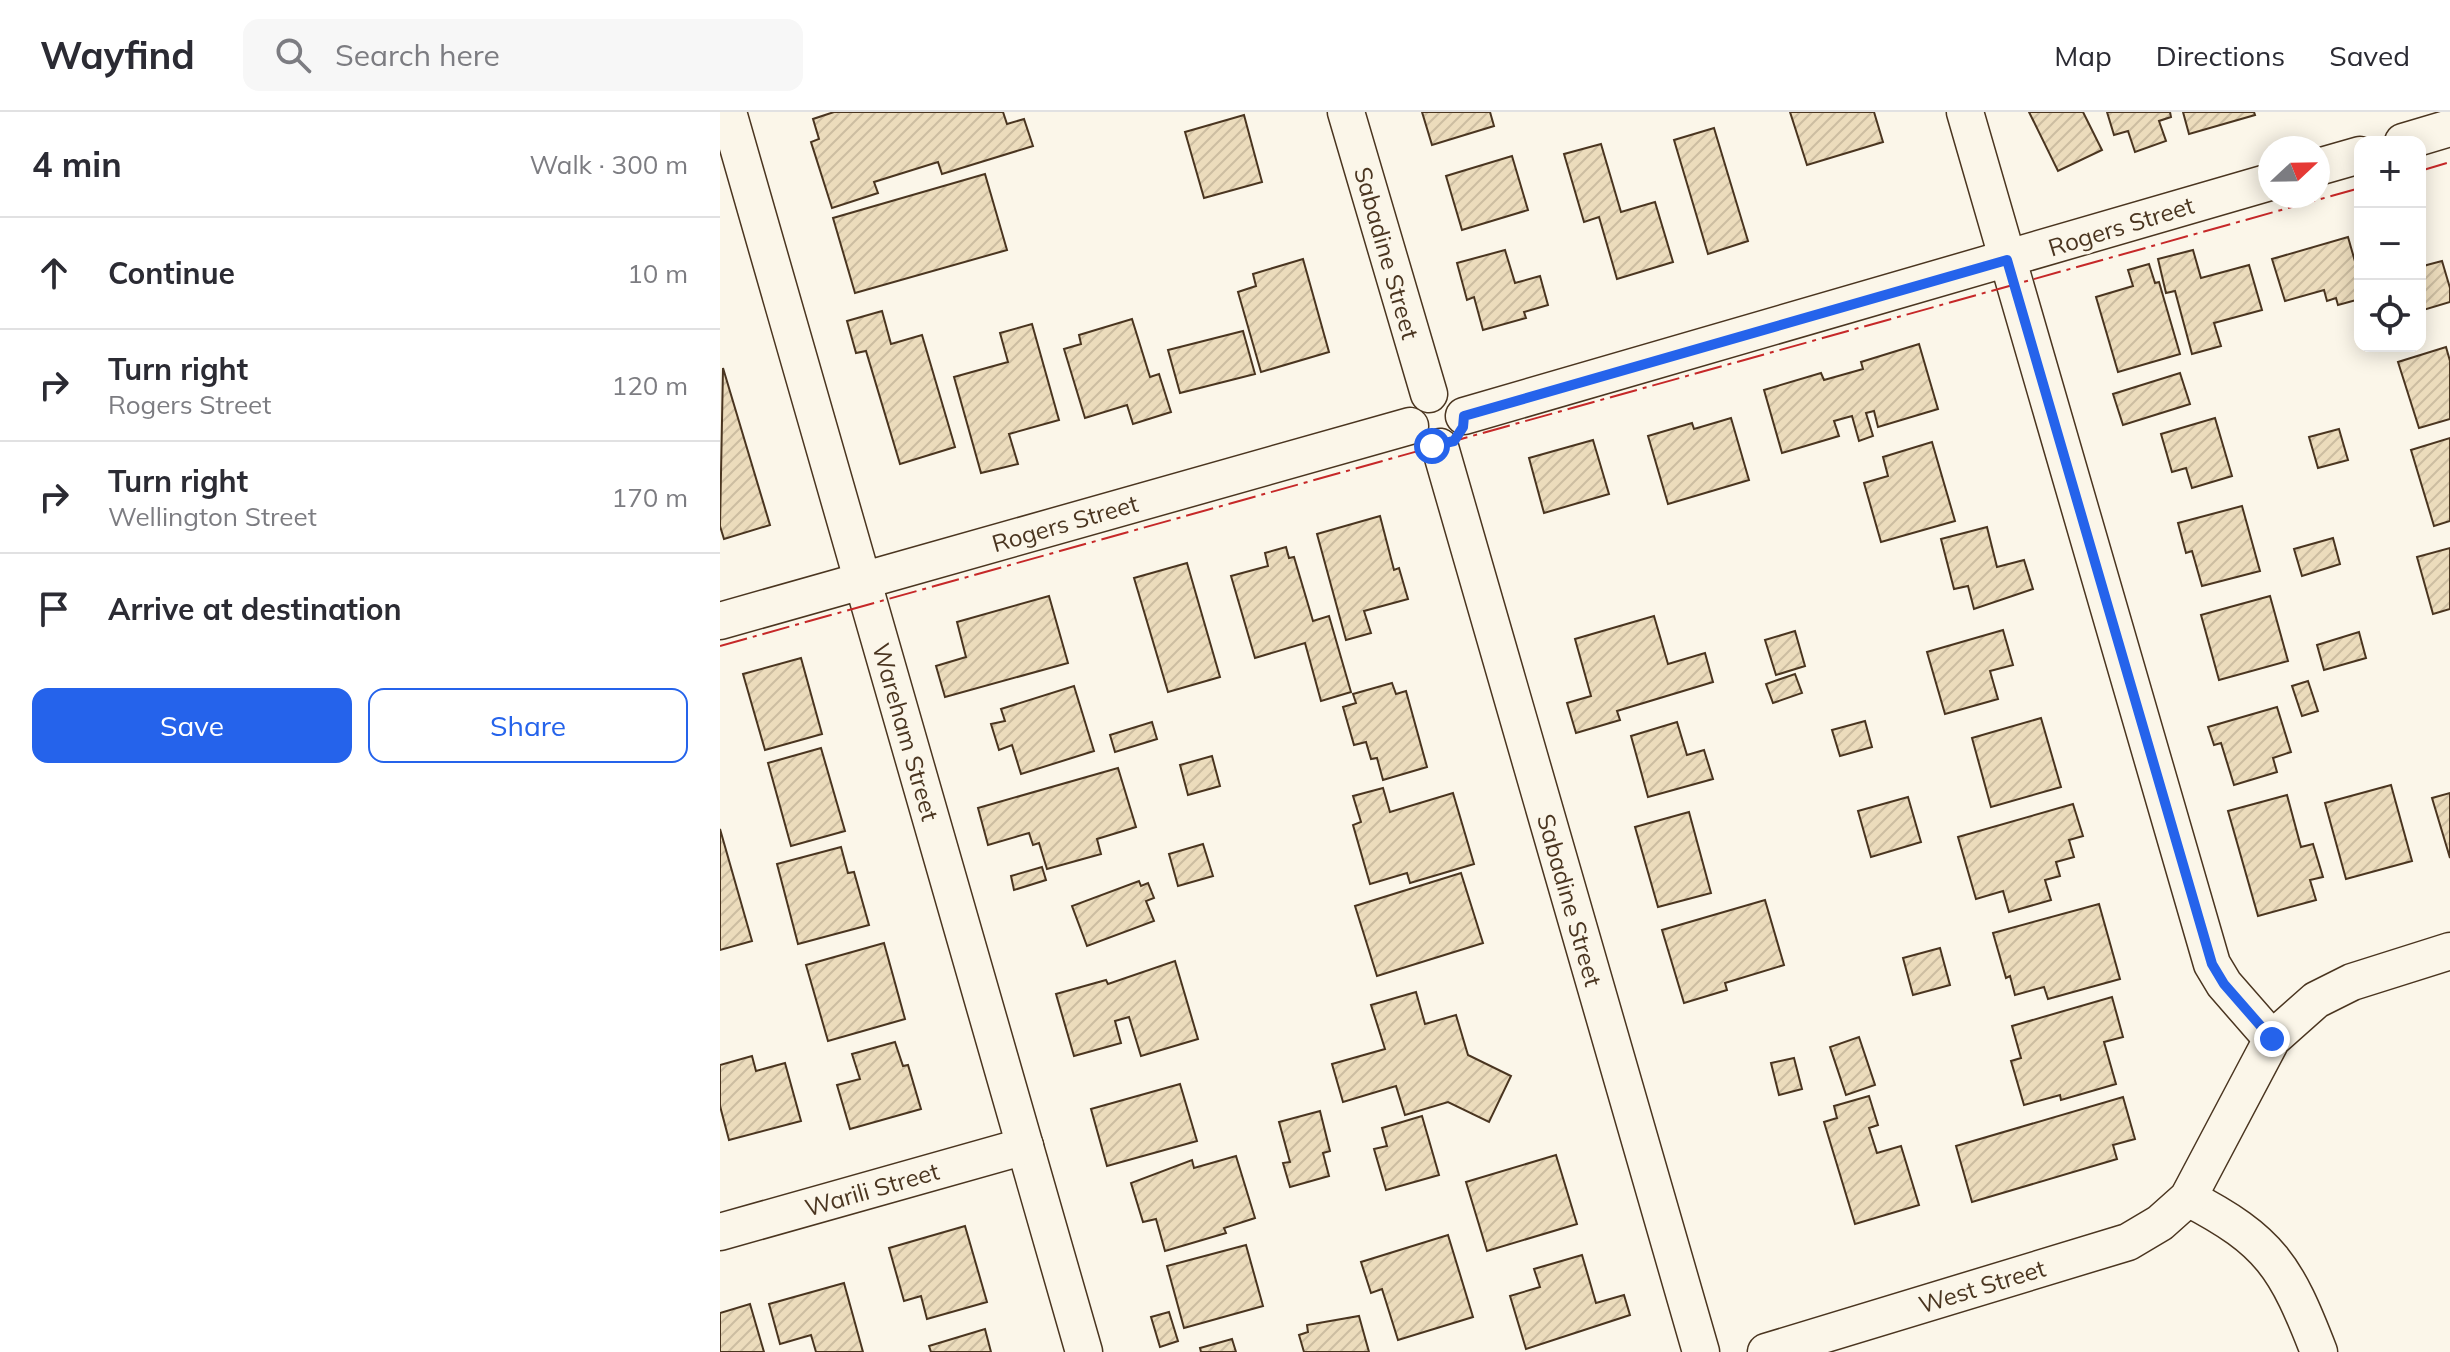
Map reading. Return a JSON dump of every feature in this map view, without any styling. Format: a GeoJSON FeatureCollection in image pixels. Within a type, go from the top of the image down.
{"type":"FeatureCollection","features":[{"type":"Feature","properties":{"kind":"street","name":"Wareham Street"},"geometry":{"type":"LineString","coordinates":[[728,112],[1084,1352]]}},
{"type":"Feature","properties":{"kind":"street","name":"Sabadine Street"},"geometry":{"type":"LineString","coordinates":[[1346,112],[1429,394]]}},
{"type":"Feature","properties":{"kind":"street"},"geometry":{"type":"LineString","coordinates":[[1965,112],[2212,964],[2224,984],[2272,1039]]}},
{"type":"Feature","properties":{"kind":"street"},"geometry":{"type":"LineString","coordinates":[[2423,136],[2450,128]]}},
{"type":"Feature","properties":{"kind":"street"},"geometry":{"type":"LineString","coordinates":[[2330,164],[2354,157]]}},
{"type":"Feature","properties":{"kind":"street","name":"Rogers Street"},"geometry":{"type":"LineString","coordinates":[[1464,416],[2258,186]]}},
{"type":"Feature","properties":{"kind":"street"},"geometry":{"type":"LineString","coordinates":[[1438,393],[1455,399],[1464,416],[1458,436],[1440,447],[1418,439],[1410,426],[1416,403],[1429,394],[1438,393]]}},
{"type":"Feature","properties":{"kind":"street","name":"Rogers Street"},"geometry":{"type":"LineString","coordinates":[[720,621],[1410,426]]}},
{"type":"Feature","properties":{"kind":"street","name":"Sabadine Street"},"geometry":{"type":"LineString","coordinates":[[1440,447],[1701,1352]]}},
{"type":"Feature","properties":{"kind":"street"},"geometry":{"type":"LineString","coordinates":[[2319,1352],[2298,1299],[2273,1257],[2231,1221],[2188,1198],[2272,1039],[2316,1000],[2352,982],[2450,951]]}},
{"type":"Feature","properties":{"kind":"street","name":"Warili Street"},"geometry":{"type":"LineString","coordinates":[[720,1232],[1025,1146]]}},
{"type":"Feature","properties":{"kind":"street","name":"West Street"},"geometry":{"type":"LineString","coordinates":[[1766,1352],[2128,1242],[2160,1223],[2188,1198]]}},
{"type":"Feature","properties":{"kind":"building"},"geometry":{"type":"Polygon","coordinates":[[[834,112],[1003,112],[1007,124],[1024,119],[1033,146],[942,174],[938,162],[874,182],[878,193],[832,208],[811,142],[819,139],[813,119],[834,112]]]}},
{"type":"Feature","properties":{"kind":"building"},"geometry":{"type":"Polygon","coordinates":[[[1422,112],[1490,112],[1494,126],[1432,145],[1422,112]]]}},
{"type":"Feature","properties":{"kind":"building"},"geometry":{"type":"Polygon","coordinates":[[[1790,112],[1874,112],[1883,142],[1807,165],[1790,112]]]}},
{"type":"Feature","properties":{"kind":"building"},"geometry":{"type":"Polygon","coordinates":[[[2029,112],[2083,112],[2102,150],[2058,171],[2029,112]]]}},
{"type":"Feature","properties":{"kind":"building"},"geometry":{"type":"Polygon","coordinates":[[[2107,112],[2170,112],[2171,117],[2159,121],[2166,141],[2135,152],[2128,131],[2114,135],[2107,112]]]}},
{"type":"Feature","properties":{"kind":"building"},"geometry":{"type":"Polygon","coordinates":[[[2183,112],[2254,112],[2255,115],[2189,134],[2183,112]]]}},
{"type":"Feature","properties":{"kind":"building"},"geometry":{"type":"Polygon","coordinates":[[[1244,115],[1262,182],[1204,198],[1185,132],[1244,115]]]}},
{"type":"Feature","properties":{"kind":"building"},"geometry":{"type":"Polygon","coordinates":[[[1714,128],[1748,241],[1708,254],[1674,140],[1714,128]]]}},
{"type":"Feature","properties":{"kind":"building"},"geometry":{"type":"Polygon","coordinates":[[[1601,144],[1621,212],[1655,202],[1673,262],[1617,279],[1599,217],[1584,222],[1564,154],[1601,144]]]}},
{"type":"Feature","properties":{"kind":"building"},"geometry":{"type":"Polygon","coordinates":[[[1512,156],[1528,210],[1462,230],[1446,176],[1512,156]]]}},
{"type":"Feature","properties":{"kind":"building"},"geometry":{"type":"Polygon","coordinates":[[[985,174],[1007,250],[855,293],[833,218],[985,174]]]}},
{"type":"Feature","properties":{"kind":"building"},"geometry":{"type":"Polygon","coordinates":[[[2348,237],[2354,258],[2354,301],[2338,305],[2336,298],[2327,301],[2324,290],[2285,301],[2272,259],[2348,237]]]}},
{"type":"Feature","properties":{"kind":"building"},"geometry":{"type":"Polygon","coordinates":[[[1505,250],[1515,283],[1540,276],[1548,305],[1524,312],[1526,318],[1483,330],[1474,297],[1467,300],[1457,263],[1505,250]]]}},
{"type":"Feature","properties":{"kind":"building"},"geometry":{"type":"Polygon","coordinates":[[[2193,250],[2201,278],[2249,265],[2262,310],[2214,323],[2221,346],[2192,354],[2175,291],[2166,293],[2158,259],[2193,250]]]}},
{"type":"Feature","properties":{"kind":"building"},"geometry":{"type":"Polygon","coordinates":[[[1303,259],[1329,352],[1261,372],[1238,292],[1256,286],[1253,274],[1303,259]]]}},
{"type":"Feature","properties":{"kind":"building"},"geometry":{"type":"Polygon","coordinates":[[[2442,261],[2450,288],[2450,302],[2426,309],[2426,265],[2442,261]]]}},
{"type":"Feature","properties":{"kind":"building"},"geometry":{"type":"Polygon","coordinates":[[[2149,264],[2155,283],[2159,282],[2180,354],[2118,372],[2096,297],[2133,286],[2128,270],[2149,264]]]}},
{"type":"Feature","properties":{"kind":"building"},"geometry":{"type":"Polygon","coordinates":[[[882,311],[891,344],[922,335],[955,447],[900,464],[866,351],[856,353],[847,321],[882,311]]]}},
{"type":"Feature","properties":{"kind":"building"},"geometry":{"type":"Polygon","coordinates":[[[1132,319],[1150,377],[1159,374],[1171,412],[1133,424],[1127,405],[1085,418],[1064,349],[1081,344],[1079,335],[1132,319]]]}},
{"type":"Feature","properties":{"kind":"building"},"geometry":{"type":"Polygon","coordinates":[[[1032,324],[1059,420],[1009,434],[1018,464],[981,473],[954,377],[1008,362],[1000,333],[1032,324]]]}},
{"type":"Feature","properties":{"kind":"building"},"geometry":{"type":"Polygon","coordinates":[[[1243,331],[1255,374],[1180,393],[1168,350],[1243,331]]]}},
{"type":"Feature","properties":{"kind":"building"},"geometry":{"type":"Polygon","coordinates":[[[1919,344],[1938,409],[1878,427],[1874,411],[1866,413],[1873,436],[1859,441],[1852,416],[1834,421],[1839,436],[1782,453],[1764,390],[1821,373],[1824,380],[1863,369],[1861,362],[1919,344]]]}},
{"type":"Feature","properties":{"kind":"building"},"geometry":{"type":"Polygon","coordinates":[[[2446,347],[2450,361],[2450,419],[2419,428],[2398,362],[2446,347]]]}},
{"type":"Feature","properties":{"kind":"building"},"geometry":{"type":"Polygon","coordinates":[[[723,368],[770,525],[724,539],[720,526],[723,368]]]}},
{"type":"Feature","properties":{"kind":"building"},"geometry":{"type":"Polygon","coordinates":[[[2180,373],[2190,404],[2123,425],[2113,394],[2180,373]]]}},
{"type":"Feature","properties":{"kind":"building"},"geometry":{"type":"Polygon","coordinates":[[[1731,418],[1749,480],[1668,504],[1648,436],[1692,423],[1694,429],[1731,418]]]}},
{"type":"Feature","properties":{"kind":"building"},"geometry":{"type":"Polygon","coordinates":[[[2215,418],[2232,476],[2192,488],[2186,468],[2172,472],[2161,434],[2215,418]]]}},
{"type":"Feature","properties":{"kind":"building"},"geometry":{"type":"Polygon","coordinates":[[[2339,429],[2348,460],[2318,468],[2309,437],[2339,429]]]}},
{"type":"Feature","properties":{"kind":"building"},"geometry":{"type":"Polygon","coordinates":[[[2450,438],[2450,521],[2434,526],[2411,450],[2450,438]]]}},
{"type":"Feature","properties":{"kind":"building"},"geometry":{"type":"Polygon","coordinates":[[[1593,440],[1609,494],[1544,513],[1529,458],[1593,440]]]}},
{"type":"Feature","properties":{"kind":"building"},"geometry":{"type":"Polygon","coordinates":[[[1932,442],[1955,521],[1881,542],[1864,483],[1888,476],[1883,457],[1932,442]]]}},
{"type":"Feature","properties":{"kind":"building"},"geometry":{"type":"Polygon","coordinates":[[[2242,506],[2260,571],[2202,586],[2192,551],[2186,553],[2178,523],[2242,506]]]}},
{"type":"Feature","properties":{"kind":"building"},"geometry":{"type":"Polygon","coordinates":[[[1380,516],[1394,570],[1399,568],[1408,599],[1364,611],[1371,633],[1346,640],[1317,534],[1380,516]]]}},
{"type":"Feature","properties":{"kind":"building"},"geometry":{"type":"Polygon","coordinates":[[[1987,527],[1997,567],[2024,560],[2033,589],[1974,609],[1968,586],[1954,589],[1941,539],[1987,527]]]}},
{"type":"Feature","properties":{"kind":"building"},"geometry":{"type":"Polygon","coordinates":[[[2333,538],[2340,564],[2302,576],[2294,549],[2333,538]]]}},
{"type":"Feature","properties":{"kind":"building"},"geometry":{"type":"Polygon","coordinates":[[[1286,547],[1289,558],[1294,557],[1313,621],[1329,616],[1351,692],[1321,701],[1305,643],[1255,658],[1231,576],[1268,566],[1265,553],[1286,547]]]}},
{"type":"Feature","properties":{"kind":"building"},"geometry":{"type":"Polygon","coordinates":[[[2450,548],[2450,609],[2433,614],[2417,557],[2450,548]]]}},
{"type":"Feature","properties":{"kind":"building"},"geometry":{"type":"Polygon","coordinates":[[[1187,563],[1220,677],[1168,692],[1134,578],[1187,563]]]}},
{"type":"Feature","properties":{"kind":"building"},"geometry":{"type":"Polygon","coordinates":[[[1049,596],[1068,663],[945,697],[936,666],[966,657],[957,622],[1049,596]]]}},
{"type":"Feature","properties":{"kind":"building"},"geometry":{"type":"Polygon","coordinates":[[[2270,596],[2288,661],[2219,680],[2201,615],[2270,596]]]}},
{"type":"Feature","properties":{"kind":"building"},"geometry":{"type":"Polygon","coordinates":[[[1654,616],[1668,664],[1705,653],[1713,682],[1617,711],[1620,720],[1576,733],[1567,703],[1591,696],[1575,639],[1654,616]]]}},
{"type":"Feature","properties":{"kind":"building"},"geometry":{"type":"Polygon","coordinates":[[[2003,630],[2013,665],[1990,671],[1998,699],[1945,714],[1927,652],[2003,630]]]}},
{"type":"Feature","properties":{"kind":"building"},"geometry":{"type":"Polygon","coordinates":[[[1795,631],[1805,666],[1776,675],[1765,640],[1795,631]]]}},
{"type":"Feature","properties":{"kind":"building"},"geometry":{"type":"Polygon","coordinates":[[[2359,632],[2366,658],[2324,670],[2317,645],[2359,632]]]}},
{"type":"Feature","properties":{"kind":"building"},"geometry":{"type":"Polygon","coordinates":[[[801,658],[822,734],[765,750],[743,674],[801,658]]]}},
{"type":"Feature","properties":{"kind":"building"},"geometry":{"type":"Polygon","coordinates":[[[1795,674],[1802,693],[1773,703],[1766,684],[1795,674]]]}},
{"type":"Feature","properties":{"kind":"building"},"geometry":{"type":"Polygon","coordinates":[[[2308,681],[2318,711],[2302,716],[2292,686],[2308,681]]]}},
{"type":"Feature","properties":{"kind":"building"},"geometry":{"type":"Polygon","coordinates":[[[1392,683],[1396,694],[1406,691],[1427,767],[1383,780],[1377,758],[1371,759],[1366,742],[1354,745],[1343,707],[1356,703],[1353,694],[1392,683]]]}},
{"type":"Feature","properties":{"kind":"building"},"geometry":{"type":"Polygon","coordinates":[[[1074,686],[1094,751],[1021,774],[1012,745],[999,750],[991,724],[1005,721],[1001,709],[1074,686]]]}},
{"type":"Feature","properties":{"kind":"building"},"geometry":{"type":"Polygon","coordinates":[[[2277,707],[2291,752],[2273,758],[2277,772],[2234,785],[2221,743],[2214,745],[2208,727],[2277,707]]]}},
{"type":"Feature","properties":{"kind":"building"},"geometry":{"type":"Polygon","coordinates":[[[2041,718],[2061,787],[1991,807],[1972,738],[2041,718]]]}},
{"type":"Feature","properties":{"kind":"building"},"geometry":{"type":"Polygon","coordinates":[[[1865,721],[1872,747],[1840,756],[1832,730],[1865,721]]]}},
{"type":"Feature","properties":{"kind":"building"},"geometry":{"type":"Polygon","coordinates":[[[1152,722],[1157,739],[1115,752],[1110,735],[1152,722]]]}},
{"type":"Feature","properties":{"kind":"building"},"geometry":{"type":"Polygon","coordinates":[[[1677,722],[1687,755],[1704,750],[1713,779],[1648,797],[1631,736],[1677,722]]]}},
{"type":"Feature","properties":{"kind":"building"},"geometry":{"type":"Polygon","coordinates":[[[821,748],[845,831],[791,846],[768,763],[821,748]]]}},
{"type":"Feature","properties":{"kind":"building"},"geometry":{"type":"Polygon","coordinates":[[[1212,756],[1220,786],[1188,795],[1180,765],[1212,756]]]}},
{"type":"Feature","properties":{"kind":"building"},"geometry":{"type":"Polygon","coordinates":[[[1118,768],[1136,827],[1097,839],[1101,854],[1047,869],[1039,843],[1033,845],[1029,833],[988,845],[978,808],[1118,768]]]}},
{"type":"Feature","properties":{"kind":"building"},"geometry":{"type":"Polygon","coordinates":[[[2391,785],[2412,861],[2346,879],[2325,803],[2391,785]]]}},
{"type":"Feature","properties":{"kind":"building"},"geometry":{"type":"Polygon","coordinates":[[[1383,788],[1390,812],[1453,793],[1474,864],[1410,883],[1407,873],[1370,884],[1353,825],[1361,822],[1353,796],[1383,788]]]}},
{"type":"Feature","properties":{"kind":"building"},"geometry":{"type":"Polygon","coordinates":[[[2450,793],[2450,858],[2432,798],[2450,793]]]}},
{"type":"Feature","properties":{"kind":"building"},"geometry":{"type":"Polygon","coordinates":[[[2287,795],[2301,847],[2313,844],[2323,877],[2310,880],[2316,900],[2258,916],[2228,811],[2287,795]]]}},
{"type":"Feature","properties":{"kind":"building"},"geometry":{"type":"Polygon","coordinates":[[[1908,797],[1921,842],[1871,857],[1858,811],[1908,797]]]}},
{"type":"Feature","properties":{"kind":"building"},"geometry":{"type":"Polygon","coordinates":[[[2073,804],[2083,836],[2069,840],[2074,857],[2056,862],[2060,876],[2045,880],[2051,900],[2009,912],[2003,891],[1976,899],[1958,837],[2073,804]]]}},
{"type":"Feature","properties":{"kind":"building"},"geometry":{"type":"Polygon","coordinates":[[[1689,812],[1711,893],[1658,907],[1635,827],[1689,812]]]}},
{"type":"Feature","properties":{"kind":"building"},"geometry":{"type":"Polygon","coordinates":[[[720,829],[752,941],[720,950],[720,829]]]}},
{"type":"Feature","properties":{"kind":"building"},"geometry":{"type":"Polygon","coordinates":[[[1203,844],[1213,876],[1178,886],[1169,854],[1203,844]]]}},
{"type":"Feature","properties":{"kind":"building"},"geometry":{"type":"Polygon","coordinates":[[[841,847],[848,873],[854,872],[869,925],[798,944],[777,864],[841,847]]]}},
{"type":"Feature","properties":{"kind":"building"},"geometry":{"type":"Polygon","coordinates":[[[1042,867],[1046,880],[1014,890],[1011,876],[1042,867]]]}},
{"type":"Feature","properties":{"kind":"building"},"geometry":{"type":"Polygon","coordinates":[[[1461,873],[1483,943],[1377,976],[1355,906],[1461,873]]]}},
{"type":"Feature","properties":{"kind":"building"},"geometry":{"type":"Polygon","coordinates":[[[1139,881],[1141,886],[1148,883],[1154,898],[1146,901],[1154,921],[1087,946],[1072,906],[1139,881]]]}},
{"type":"Feature","properties":{"kind":"building"},"geometry":{"type":"Polygon","coordinates":[[[1765,900],[1784,965],[1725,983],[1727,990],[1684,1003],[1662,930],[1765,900]]]}},
{"type":"Feature","properties":{"kind":"building"},"geometry":{"type":"Polygon","coordinates":[[[2099,904],[2120,979],[2048,999],[2044,987],[2015,995],[2010,976],[2006,978],[1993,933],[2099,904]]]}},
{"type":"Feature","properties":{"kind":"building"},"geometry":{"type":"Polygon","coordinates":[[[884,943],[905,1019],[828,1041],[806,965],[884,943]]]}},
{"type":"Feature","properties":{"kind":"building"},"geometry":{"type":"Polygon","coordinates":[[[1940,948],[1950,985],[1913,995],[1903,958],[1940,948]]]}},
{"type":"Feature","properties":{"kind":"building"},"geometry":{"type":"Polygon","coordinates":[[[1175,961],[1198,1039],[1141,1056],[1129,1017],[1115,1021],[1121,1043],[1074,1056],[1056,994],[1106,980],[1108,984],[1175,961]]]}},
{"type":"Feature","properties":{"kind":"building"},"geometry":{"type":"Polygon","coordinates":[[[1416,992],[1425,1024],[1456,1015],[1468,1055],[1511,1076],[1489,1122],[1448,1102],[1405,1115],[1396,1086],[1343,1102],[1332,1064],[1385,1049],[1371,1005],[1416,992]]]}},
{"type":"Feature","properties":{"kind":"building"},"geometry":{"type":"Polygon","coordinates":[[[2112,997],[2123,1037],[2104,1042],[2116,1084],[2061,1100],[2060,1095],[2024,1105],[2011,1061],[2021,1058],[2012,1026],[2112,997]]]}},
{"type":"Feature","properties":{"kind":"building"},"geometry":{"type":"Polygon","coordinates":[[[1859,1037],[1875,1085],[1846,1095],[1830,1047],[1859,1037]]]}},
{"type":"Feature","properties":{"kind":"building"},"geometry":{"type":"Polygon","coordinates":[[[895,1042],[903,1066],[908,1065],[921,1109],[850,1129],[837,1085],[860,1079],[852,1054],[895,1042]]]}},
{"type":"Feature","properties":{"kind":"building"},"geometry":{"type":"Polygon","coordinates":[[[752,1056],[756,1071],[785,1063],[801,1121],[729,1140],[720,1106],[720,1065],[752,1056]]]}},
{"type":"Feature","properties":{"kind":"building"},"geometry":{"type":"Polygon","coordinates":[[[1794,1058],[1802,1089],[1779,1095],[1771,1063],[1794,1058]]]}},
{"type":"Feature","properties":{"kind":"building"},"geometry":{"type":"Polygon","coordinates":[[[1180,1084],[1197,1141],[1107,1166],[1091,1109],[1180,1084]]]}},
{"type":"Feature","properties":{"kind":"building"},"geometry":{"type":"Polygon","coordinates":[[[1869,1096],[1878,1125],[1869,1128],[1877,1153],[1901,1146],[1919,1205],[1855,1224],[1824,1122],[1837,1118],[1834,1106],[1869,1096]]]}},
{"type":"Feature","properties":{"kind":"building"},"geometry":{"type":"Polygon","coordinates":[[[2123,1097],[2135,1139],[2113,1145],[2117,1159],[1972,1202],[1956,1146],[2123,1097]]]}},
{"type":"Feature","properties":{"kind":"building"},"geometry":{"type":"Polygon","coordinates":[[[1320,1111],[1330,1151],[1323,1153],[1329,1176],[1290,1187],[1283,1163],[1290,1162],[1279,1122],[1320,1111]]]}},
{"type":"Feature","properties":{"kind":"building"},"geometry":{"type":"Polygon","coordinates":[[[1422,1116],[1439,1175],[1386,1190],[1374,1149],[1387,1146],[1382,1128],[1422,1116]]]}},
{"type":"Feature","properties":{"kind":"building"},"geometry":{"type":"Polygon","coordinates":[[[1556,1155],[1577,1224],[1487,1251],[1466,1182],[1556,1155]]]}},
{"type":"Feature","properties":{"kind":"building"},"geometry":{"type":"Polygon","coordinates":[[[1236,1156],[1255,1218],[1224,1228],[1226,1233],[1165,1251],[1156,1219],[1143,1222],[1131,1183],[1192,1160],[1194,1168],[1236,1156]]]}},
{"type":"Feature","properties":{"kind":"building"},"geometry":{"type":"Polygon","coordinates":[[[965,1226],[987,1302],[927,1319],[921,1296],[904,1301],[889,1248],[965,1226]]]}},
{"type":"Feature","properties":{"kind":"building"},"geometry":{"type":"Polygon","coordinates":[[[1448,1235],[1473,1317],[1398,1340],[1382,1289],[1371,1293],[1361,1262],[1448,1235]]]}},
{"type":"Feature","properties":{"kind":"building"},"geometry":{"type":"Polygon","coordinates":[[[1246,1245],[1263,1306],[1184,1328],[1167,1266],[1246,1245]]]}},
{"type":"Feature","properties":{"kind":"building"},"geometry":{"type":"Polygon","coordinates":[[[1582,1255],[1596,1303],[1624,1295],[1630,1315],[1526,1349],[1510,1296],[1540,1287],[1534,1269],[1582,1255]]]}},
{"type":"Feature","properties":{"kind":"building"},"geometry":{"type":"Polygon","coordinates":[[[844,1283],[863,1352],[816,1352],[811,1335],[780,1344],[769,1304],[844,1283]]]}},
{"type":"Feature","properties":{"kind":"building"},"geometry":{"type":"Polygon","coordinates":[[[750,1304],[764,1352],[720,1352],[720,1313],[750,1304]]]}},
{"type":"Feature","properties":{"kind":"building"},"geometry":{"type":"Polygon","coordinates":[[[1169,1312],[1178,1341],[1160,1347],[1151,1317],[1169,1312]]]}},
{"type":"Feature","properties":{"kind":"building"},"geometry":{"type":"Polygon","coordinates":[[[1359,1316],[1369,1352],[1304,1352],[1299,1335],[1308,1332],[1307,1325],[1359,1316]]]}},
{"type":"Feature","properties":{"kind":"building"},"geometry":{"type":"Polygon","coordinates":[[[985,1329],[991,1352],[931,1352],[929,1346],[985,1329]]]}},
{"type":"Feature","properties":{"kind":"building"},"geometry":{"type":"Polygon","coordinates":[[[1232,1339],[1236,1352],[1201,1352],[1200,1348],[1232,1339]]]}},
{"type":"Feature","properties":{"kind":"power"},"geometry":{"type":"LineString","coordinates":[[2426,169],[2450,162]]}},
{"type":"Feature","properties":{"kind":"power"},"geometry":{"type":"LineString","coordinates":[[720,646],[2354,190]]}},
{"type":"Feature","properties":{"kind":"route"},"geometry":{"type":"LineString","coordinates":[[1432,446],[1440,447],[1454,441],[1463,427],[1464,416],[2007,260],[2212,964],[2224,984],[2272,1039]]}}]}
